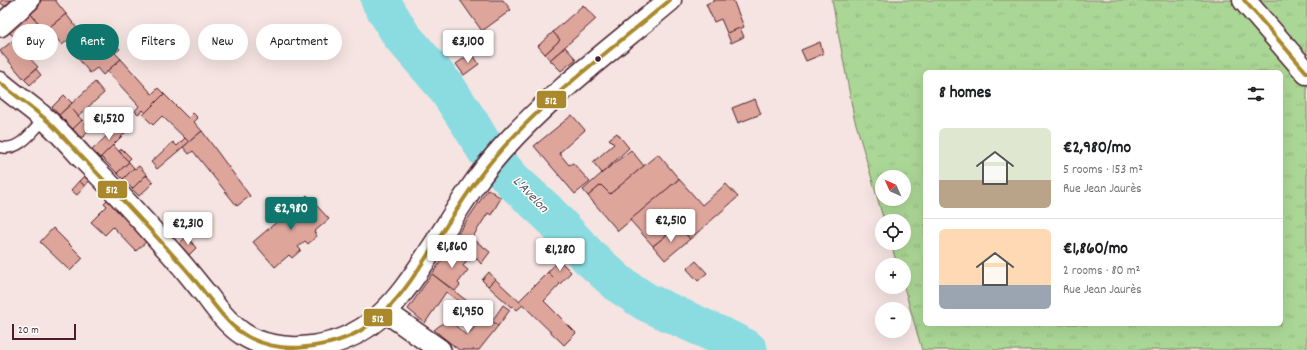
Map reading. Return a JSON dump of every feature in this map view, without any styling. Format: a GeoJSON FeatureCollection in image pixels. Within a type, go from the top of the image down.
{"type":"FeatureCollection","features":[{"type":"Feature","properties":{"kind":"street"},"geometry":{"type":"LineString","coordinates":[[0,26],[29,0]]}},
{"type":"Feature","properties":{"kind":"street"},"geometry":{"type":"LineString","coordinates":[[0,83],[45,118],[115,190],[161,240],[217,309],[236,329],[250,339],[270,345],[292,349],[323,345],[342,340],[357,333],[386,312],[409,285],[480,177],[503,148],[560,93],[670,0]]}},
{"type":"Feature","properties":{"kind":"street"},"geometry":{"type":"LineString","coordinates":[[1244,0],[1307,74]]}},
{"type":"Feature","properties":{"kind":"street"},"geometry":{"type":"LineString","coordinates":[[1253,0],[1274,35]]}},
{"type":"Feature","properties":{"kind":"street"},"geometry":{"type":"LineString","coordinates":[[386,312],[440,350]]}},
{"type":"Feature","properties":{"kind":"lane"},"geometry":{"type":"LineString","coordinates":[[0,147],[8,149],[19,144],[45,118]]}},
{"type":"Feature","properties":{"kind":"green space"},"geometry":{"type":"Polygon","coordinates":[[[832,0],[1307,0],[1307,350],[922,350],[911,312],[911,302],[908,302],[906,294],[911,294],[911,258],[895,258],[893,250],[911,250],[911,214],[882,214],[880,206],[911,206],[911,170],[875,170],[875,190],[854,117],[832,0]]]}},
{"type":"Feature","properties":{"kind":"building"},"geometry":{"type":"Polygon","coordinates":[[[2,0],[16,0],[7,9],[0,2],[2,0]]]}},
{"type":"Feature","properties":{"kind":"building"},"geometry":{"type":"Polygon","coordinates":[[[42,0],[55,0],[66,14],[54,24],[39,24],[29,12],[42,0]]]}},
{"type":"Feature","properties":{"kind":"building"},"geometry":{"type":"Polygon","coordinates":[[[460,0],[503,0],[511,10],[482,31],[460,0]]]}},
{"type":"Feature","properties":{"kind":"building"},"geometry":{"type":"Polygon","coordinates":[[[716,0],[733,0],[744,27],[727,33],[721,19],[714,22],[706,4],[716,0]]]}},
{"type":"Feature","properties":{"kind":"building"},"geometry":{"type":"Polygon","coordinates":[[[583,5],[596,19],[550,60],[545,54],[560,40],[553,32],[583,5]]]}},
{"type":"Feature","properties":{"kind":"building"},"geometry":{"type":"Polygon","coordinates":[[[29,12],[39,24],[15,24],[29,12]]]}},
{"type":"Feature","properties":{"kind":"building"},"geometry":{"type":"Polygon","coordinates":[[[66,14],[74,24],[66,24],[66,42],[62,45],[58,40],[58,24],[53,24],[66,14]]]}},
{"type":"Feature","properties":{"kind":"building"},"geometry":{"type":"Polygon","coordinates":[[[12,27],[12,35],[7,31],[12,27]]]}},
{"type":"Feature","properties":{"kind":"building"},"geometry":{"type":"Polygon","coordinates":[[[740,28],[744,37],[731,43],[727,33],[740,28]]]}},
{"type":"Feature","properties":{"kind":"building"},"geometry":{"type":"Polygon","coordinates":[[[553,32],[560,40],[545,54],[538,46],[553,32]]]}},
{"type":"Feature","properties":{"kind":"building"},"geometry":{"type":"Polygon","coordinates":[[[12,41],[12,60],[31,60],[38,67],[24,79],[0,51],[12,41]]]}},
{"type":"Feature","properties":{"kind":"building"},"geometry":{"type":"Polygon","coordinates":[[[820,42],[823,54],[806,61],[801,50],[820,42]]]}},
{"type":"Feature","properties":{"kind":"building"},"geometry":{"type":"Polygon","coordinates":[[[565,47],[576,59],[561,71],[550,60],[565,47]]]}},
{"type":"Feature","properties":{"kind":"building"},"geometry":{"type":"Polygon","coordinates":[[[472,53],[479,64],[464,75],[456,64],[472,53]]]}},
{"type":"Feature","properties":{"kind":"building"},"geometry":{"type":"Polygon","coordinates":[[[119,57],[121,59],[103,75],[97,68],[90,73],[79,60],[119,60],[119,57]]]}},
{"type":"Feature","properties":{"kind":"building"},"geometry":{"type":"Polygon","coordinates":[[[121,59],[152,94],[158,88],[164,94],[146,113],[143,110],[138,114],[135,111],[139,106],[107,71],[121,59]]]}},
{"type":"Feature","properties":{"kind":"building"},"geometry":{"type":"Polygon","coordinates":[[[36,69],[41,75],[30,85],[24,79],[36,69]]]}},
{"type":"Feature","properties":{"kind":"building"},"geometry":{"type":"Polygon","coordinates":[[[95,82],[104,93],[78,116],[69,106],[95,82]]]}},
{"type":"Feature","properties":{"kind":"building"},"geometry":{"type":"Polygon","coordinates":[[[164,94],[188,118],[193,113],[198,118],[194,122],[202,131],[189,142],[162,116],[153,125],[143,115],[164,94]]]}},
{"type":"Feature","properties":{"kind":"building"},"geometry":{"type":"Polygon","coordinates":[[[64,95],[72,103],[59,115],[52,107],[64,95]]]}},
{"type":"Feature","properties":{"kind":"building"},"geometry":{"type":"Polygon","coordinates":[[[755,99],[761,114],[738,123],[732,108],[755,99]]]}},
{"type":"Feature","properties":{"kind":"building"},"geometry":{"type":"Polygon","coordinates":[[[69,106],[82,120],[73,129],[59,115],[69,106]]]}},
{"type":"Feature","properties":{"kind":"building"},"geometry":{"type":"Polygon","coordinates":[[[572,115],[585,130],[559,153],[569,165],[573,163],[590,182],[575,194],[534,146],[572,115]]]}},
{"type":"Feature","properties":{"kind":"building"},"geometry":{"type":"Polygon","coordinates":[[[82,120],[91,129],[83,137],[79,137],[73,129],[82,120]]]}},
{"type":"Feature","properties":{"kind":"building"},"geometry":{"type":"Polygon","coordinates":[[[124,126],[128,130],[100,158],[92,150],[116,127],[119,130],[124,126]]]}},
{"type":"Feature","properties":{"kind":"building"},"geometry":{"type":"Polygon","coordinates":[[[202,131],[250,196],[237,206],[193,151],[189,154],[183,147],[202,131]]]}},
{"type":"Feature","properties":{"kind":"building"},"geometry":{"type":"Polygon","coordinates":[[[617,133],[629,148],[602,173],[593,162],[614,144],[609,139],[617,133]]]}},
{"type":"Feature","properties":{"kind":"building"},"geometry":{"type":"Polygon","coordinates":[[[185,138],[189,142],[157,169],[151,162],[173,142],[177,146],[185,138]]]}},
{"type":"Feature","properties":{"kind":"building"},"geometry":{"type":"Polygon","coordinates":[[[113,145],[129,162],[117,173],[101,157],[113,145]]]}},
{"type":"Feature","properties":{"kind":"building"},"geometry":{"type":"Polygon","coordinates":[[[122,149],[131,158],[128,161],[119,151],[122,149]]]}},
{"type":"Feature","properties":{"kind":"building"},"geometry":{"type":"Polygon","coordinates":[[[631,150],[644,166],[610,194],[601,185],[588,196],[583,190],[631,150]]]}},
{"type":"Feature","properties":{"kind":"building"},"geometry":{"type":"Polygon","coordinates":[[[658,154],[679,179],[618,231],[588,196],[601,185],[610,194],[658,154]]]}},
{"type":"Feature","properties":{"kind":"building"},"geometry":{"type":"Polygon","coordinates":[[[129,162],[134,168],[123,179],[117,173],[129,162]]]}},
{"type":"Feature","properties":{"kind":"building"},"geometry":{"type":"Polygon","coordinates":[[[139,166],[148,176],[145,176],[132,189],[123,179],[134,168],[135,169],[139,166]]]}},
{"type":"Feature","properties":{"kind":"building"},"geometry":{"type":"Polygon","coordinates":[[[84,176],[89,181],[85,186],[79,181],[84,176]]]}},
{"type":"Feature","properties":{"kind":"building"},"geometry":{"type":"Polygon","coordinates":[[[145,176],[147,176],[153,183],[139,196],[132,189],[145,176]]]}},
{"type":"Feature","properties":{"kind":"building"},"geometry":{"type":"Polygon","coordinates":[[[679,179],[702,205],[726,184],[738,197],[690,239],[678,226],[653,246],[630,220],[679,179]]]}},
{"type":"Feature","properties":{"kind":"building"},"geometry":{"type":"Polygon","coordinates":[[[79,181],[85,186],[77,195],[71,190],[79,181]]]}},
{"type":"Feature","properties":{"kind":"building"},"geometry":{"type":"Polygon","coordinates":[[[488,189],[501,198],[491,215],[488,213],[472,238],[490,252],[481,264],[474,255],[453,241],[488,189]]]}},
{"type":"Feature","properties":{"kind":"building"},"geometry":{"type":"Polygon","coordinates":[[[307,195],[329,219],[314,232],[317,236],[308,244],[305,241],[298,247],[301,250],[292,258],[289,255],[275,267],[253,242],[286,214],[283,210],[291,202],[294,207],[307,195]]]}},
{"type":"Feature","properties":{"kind":"building"},"geometry":{"type":"Polygon","coordinates":[[[108,199],[147,241],[136,251],[113,227],[105,235],[91,222],[107,206],[104,203],[108,199]]]}},
{"type":"Feature","properties":{"kind":"building"},"geometry":{"type":"Polygon","coordinates":[[[678,226],[690,239],[665,260],[653,246],[678,226]]]}},
{"type":"Feature","properties":{"kind":"building"},"geometry":{"type":"Polygon","coordinates":[[[53,228],[83,258],[70,271],[40,242],[53,228]]]}},
{"type":"Feature","properties":{"kind":"building"},"geometry":{"type":"Polygon","coordinates":[[[187,236],[196,248],[189,255],[179,244],[187,236]]]}},
{"type":"Feature","properties":{"kind":"building"},"geometry":{"type":"Polygon","coordinates":[[[454,242],[472,254],[468,259],[451,247],[454,242]]]}},
{"type":"Feature","properties":{"kind":"building"},"geometry":{"type":"Polygon","coordinates":[[[451,247],[468,259],[463,266],[468,270],[458,283],[460,285],[455,291],[432,274],[451,247]]]}},
{"type":"Feature","properties":{"kind":"building"},"geometry":{"type":"Polygon","coordinates":[[[559,260],[571,272],[560,284],[548,272],[559,260]]]}},
{"type":"Feature","properties":{"kind":"building"},"geometry":{"type":"Polygon","coordinates":[[[696,261],[707,273],[698,281],[687,269],[696,261]]]}},
{"type":"Feature","properties":{"kind":"building"},"geometry":{"type":"Polygon","coordinates":[[[489,272],[495,279],[488,286],[482,280],[489,272]]]}},
{"type":"Feature","properties":{"kind":"building"},"geometry":{"type":"Polygon","coordinates":[[[548,272],[560,284],[544,301],[576,333],[564,345],[519,301],[548,272]]]}},
{"type":"Feature","properties":{"kind":"building"},"geometry":{"type":"Polygon","coordinates":[[[432,274],[471,304],[466,310],[458,304],[460,302],[446,292],[425,323],[408,309],[432,274]]]}},
{"type":"Feature","properties":{"kind":"building"},"geometry":{"type":"Polygon","coordinates":[[[495,279],[523,305],[517,310],[513,306],[511,307],[488,286],[495,279]]]}},
{"type":"Feature","properties":{"kind":"building"},"geometry":{"type":"Polygon","coordinates":[[[503,305],[510,310],[498,326],[492,321],[503,305]]]}},
{"type":"Feature","properties":{"kind":"building"},"geometry":{"type":"Polygon","coordinates":[[[485,315],[498,326],[479,350],[459,350],[434,330],[448,319],[467,336],[485,315]]]}},
{"type":"Feature","properties":{"kind":"waterway","name":"L'Avelon"},"geometry":{"type":"LineString","coordinates":[[380,0],[401,35],[446,87],[486,150],[514,182],[547,212],[588,256],[619,284],[646,302],[736,343],[748,350]]}},
{"type":"Feature","properties":{"kind":"transit line","name":"512"},"geometry":{"type":"LineString","coordinates":[[0,83],[39,113],[55,128],[191,275],[230,324],[246,336],[262,343],[280,347],[297,348],[328,343],[350,336],[363,329],[382,314],[407,286],[472,187],[491,161],[521,128],[605,53],[670,0]]}},
{"type":"Feature","properties":{"kind":"transit line","name":"512"},"geometry":{"type":"LineString","coordinates":[[1244,0],[1307,73]]}}]}
